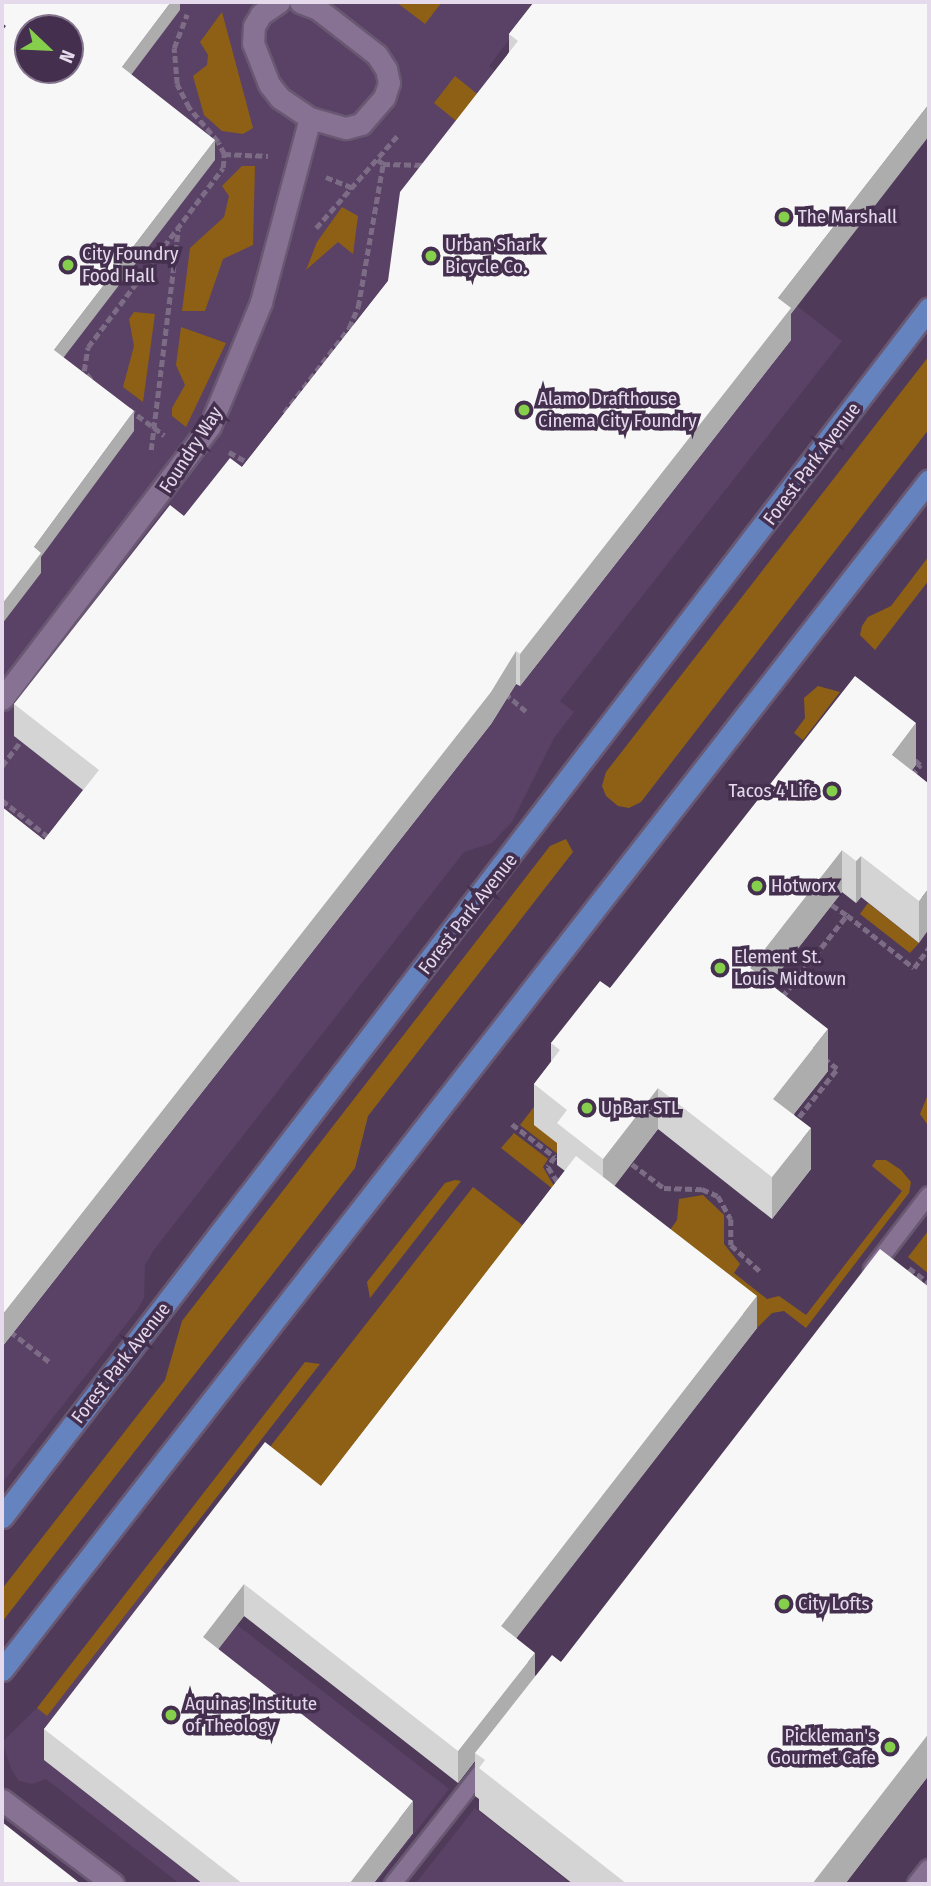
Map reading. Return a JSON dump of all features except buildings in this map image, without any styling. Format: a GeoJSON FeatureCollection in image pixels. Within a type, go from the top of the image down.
{"type":"FeatureCollection","features":[{"type":"Feature","properties":{"kind":"main road","name":"Forest Park Avenue"},"geometry":{"type":"LineString","coordinates":[[2,1517],[929,308]]}},
{"type":"Feature","properties":{"kind":"main road"},"geometry":{"type":"LineString","coordinates":[[2,1670],[929,480]]}},
{"type":"Feature","properties":{"kind":"street"},"geometry":{"type":"LineString","coordinates":[[264,6],[253,43],[269,84],[280,98],[310,118],[346,128],[361,124],[375,114],[389,83],[376,55],[318,9],[300,2]]}},
{"type":"Feature","properties":{"kind":"street","name":"Foundry Way"},"geometry":{"type":"LineString","coordinates":[[2,699],[191,456],[210,426],[247,342],[310,118]]}},
{"type":"Feature","properties":{"kind":"street"},"geometry":{"type":"LineString","coordinates":[[2,1800],[113,1884]]}},
{"type":"Feature","properties":{"kind":"street"},"geometry":{"type":"LineString","coordinates":[[918,1884],[929,1870]]}},
{"type":"Feature","properties":{"kind":"lane"},"geometry":{"type":"LineString","coordinates":[[860,1284],[929,1195]]}},
{"type":"Feature","properties":{"kind":"lane"},"geometry":{"type":"LineString","coordinates":[[393,1884],[504,1742]]}},
{"type":"Feature","properties":{"kind":"path"},"geometry":{"type":"LineString","coordinates":[[101,387],[84,371],[88,347],[223,168],[224,154],[177,84],[174,48],[187,14]]}},
{"type":"Feature","properties":{"kind":"path"},"geometry":{"type":"LineString","coordinates":[[377,160],[383,164],[422,163],[439,173]]}},
{"type":"Feature","properties":{"kind":"path"},"geometry":{"type":"LineString","coordinates":[[278,422],[349,328],[358,307],[383,164]]}},
{"type":"Feature","properties":{"kind":"path"},"geometry":{"type":"LineString","coordinates":[[149,460],[178,229]]}},
{"type":"Feature","properties":{"kind":"path"},"geometry":{"type":"LineString","coordinates":[[123,404],[191,456]]}},
{"type":"Feature","properties":{"kind":"path"},"geometry":{"type":"LineString","coordinates":[[225,449],[246,464],[254,454]]}},
{"type":"Feature","properties":{"kind":"path"},"geometry":{"type":"LineString","coordinates":[[500,689],[526,710]]}},
{"type":"Feature","properties":{"kind":"path"},"geometry":{"type":"LineString","coordinates":[[2,766],[21,741]]}},
{"type":"Feature","properties":{"kind":"path"},"geometry":{"type":"LineString","coordinates":[[906,784],[920,765],[910,757]]}},
{"type":"Feature","properties":{"kind":"path"},"geometry":{"type":"LineString","coordinates":[[2,800],[53,840]]}},
{"type":"Feature","properties":{"kind":"path"},"geometry":{"type":"LineString","coordinates":[[832,905],[914,968],[929,947]]}},
{"type":"Feature","properties":{"kind":"path"},"geometry":{"type":"LineString","coordinates":[[776,1004],[847,915]]}},
{"type":"Feature","properties":{"kind":"path"},"geometry":{"type":"LineString","coordinates":[[799,1117],[837,1069],[817,1054]]}},
{"type":"Feature","properties":{"kind":"path"},"geometry":{"type":"LineString","coordinates":[[512,1124],[555,1157],[548,1167],[562,1189]]}},
{"type":"Feature","properties":{"kind":"path"},"geometry":{"type":"LineString","coordinates":[[632,1164],[664,1188],[702,1189],[718,1196],[730,1219],[731,1245],[760,1272]]}},
{"type":"Feature","properties":{"kind":"path"},"geometry":{"type":"LineString","coordinates":[[2,1325],[51,1363]]}},
{"type":"Feature","properties":{"kind":"shaded area"},"geometry":{"type":"Polygon","coordinates":[[[2,2],[538,2],[489,66],[842,341],[560,701],[574,712],[554,738],[512,822],[492,843],[464,852],[153,1251],[145,1265],[144,1297],[138,1309],[2,1483],[2,2]]]}},
{"type":"Feature","properties":{"kind":"shaded area"},"geometry":{"type":"Polygon","coordinates":[[[396,2],[442,2],[425,24],[396,2]]]}},
{"type":"Feature","properties":{"kind":"shaded area"},"geometry":{"type":"Polygon","coordinates":[[[222,12],[253,128],[243,134],[222,131],[204,115],[193,76],[207,65],[208,55],[200,42],[222,12]]]}},
{"type":"Feature","properties":{"kind":"shaded area"},"geometry":{"type":"Polygon","coordinates":[[[455,76],[492,106],[471,133],[434,103],[455,76]]]}},
{"type":"Feature","properties":{"kind":"shaded area"},"geometry":{"type":"Polygon","coordinates":[[[242,166],[255,166],[253,245],[223,259],[205,311],[182,311],[190,248],[224,217],[229,196],[222,186],[242,166]]]}},
{"type":"Feature","properties":{"kind":"shaded area"},"geometry":{"type":"Polygon","coordinates":[[[342,207],[358,216],[353,254],[338,242],[306,270],[317,242],[342,207]]]}},
{"type":"Feature","properties":{"kind":"shaded area"},"geometry":{"type":"Polygon","coordinates":[[[134,312],[155,314],[143,402],[123,387],[134,346],[129,319],[134,312]]]}},
{"type":"Feature","properties":{"kind":"shaded area"},"geometry":{"type":"Polygon","coordinates":[[[181,327],[226,343],[186,427],[172,416],[172,408],[185,385],[176,365],[181,327]]]}},
{"type":"Feature","properties":{"kind":"shaded area"},"geometry":{"type":"Polygon","coordinates":[[[929,356],[929,429],[641,802],[629,808],[618,806],[606,796],[602,786],[606,772],[929,356]]]}},
{"type":"Feature","properties":{"kind":"shaded area"},"geometry":{"type":"Polygon","coordinates":[[[929,556],[929,580],[875,650],[860,635],[862,626],[868,617],[891,606],[929,556]]]}},
{"type":"Feature","properties":{"kind":"shaded area"},"geometry":{"type":"Polygon","coordinates":[[[818,686],[840,692],[803,740],[794,733],[805,718],[804,698],[818,686]]]}},
{"type":"Feature","properties":{"kind":"shaded area"},"geometry":{"type":"Polygon","coordinates":[[[566,839],[573,852],[368,1116],[355,1168],[2,1622],[2,1589],[165,1380],[182,1321],[550,846],[566,839]]]}},
{"type":"Feature","properties":{"kind":"shaded area"},"geometry":{"type":"Polygon","coordinates":[[[868,903],[919,943],[910,953],[860,914],[868,903]]]}},
{"type":"Feature","properties":{"kind":"shaded area"},"geometry":{"type":"Polygon","coordinates":[[[551,1085],[567,1151],[563,1158],[520,1125],[551,1085]]]}},
{"type":"Feature","properties":{"kind":"shaded area"},"geometry":{"type":"Polygon","coordinates":[[[929,1092],[929,1127],[920,1114],[929,1092]]]}},
{"type":"Feature","properties":{"kind":"shaded area"},"geometry":{"type":"Polygon","coordinates":[[[514,1133],[548,1159],[543,1167],[558,1193],[501,1148],[514,1133]]]}},
{"type":"Feature","properties":{"kind":"shaded area"},"geometry":{"type":"Polygon","coordinates":[[[876,1160],[886,1160],[901,1170],[911,1182],[909,1193],[806,1328],[784,1311],[772,1313],[757,1328],[668,1233],[677,1220],[679,1199],[703,1195],[724,1215],[724,1244],[740,1264],[734,1273],[767,1299],[779,1296],[806,1315],[902,1191],[872,1166],[876,1160]]]}},
{"type":"Feature","properties":{"kind":"shaded area"},"geometry":{"type":"Polygon","coordinates":[[[461,1181],[370,1298],[367,1282],[445,1183],[461,1181]]]}},
{"type":"Feature","properties":{"kind":"shaded area"},"geometry":{"type":"Polygon","coordinates":[[[473,1187],[539,1238],[333,1502],[266,1452],[473,1187]]]}},
{"type":"Feature","properties":{"kind":"shaded area"},"geometry":{"type":"Polygon","coordinates":[[[929,1230],[929,1274],[908,1257],[929,1230]]]}},
{"type":"Feature","properties":{"kind":"shaded area"},"geometry":{"type":"Polygon","coordinates":[[[305,1362],[320,1364],[47,1716],[37,1708],[305,1362]]]}},
{"type":"Feature","properties":{"kind":"shaded area","name":"Aquinas Institute of Theology"},"geometry":{"type":"Polygon","coordinates":[[[152,1559],[449,1789],[375,1884],[180,1884],[46,1779],[32,1784],[19,1781],[12,1771],[2,1742],[37,1708],[152,1559]]]}},
{"type":"Feature","properties":{"kind":"shaded area"},"geometry":{"type":"Polygon","coordinates":[[[475,1808],[571,1884],[415,1884],[475,1808]]]}},
{"type":"Feature","properties":{"kind":"place","name":"The Marshall"},"geometry":{"type":"Point","coordinates":[784,217]}},
{"type":"Feature","properties":{"kind":"place","name":"Urban Shark Bicycle Co."},"geometry":{"type":"Point","coordinates":[431,256]}},
{"type":"Feature","properties":{"kind":"place","name":"City Foundry Food Hall"},"geometry":{"type":"Point","coordinates":[68,265]}},
{"type":"Feature","properties":{"kind":"place","name":"Alamo Drafthouse Cinema City Foundry"},"geometry":{"type":"Point","coordinates":[524,410]}},
{"type":"Feature","properties":{"kind":"place","name":"Tacos 4 Life"},"geometry":{"type":"Point","coordinates":[832,791]}},
{"type":"Feature","properties":{"kind":"place","name":"Hotworx"},"geometry":{"type":"Point","coordinates":[757,886]}},
{"type":"Feature","properties":{"kind":"place","name":"Element St. Louis Midtown"},"geometry":{"type":"Point","coordinates":[720,968]}},
{"type":"Feature","properties":{"kind":"place","name":"UpBar STL"},"geometry":{"type":"Point","coordinates":[587,1108]}},
{"type":"Feature","properties":{"kind":"place","name":"City Lofts"},"geometry":{"type":"Point","coordinates":[784,1604]}},
{"type":"Feature","properties":{"kind":"place","name":"Aquinas Institute of Theology"},"geometry":{"type":"Point","coordinates":[171,1715]}},
{"type":"Feature","properties":{"kind":"place","name":"Pickleman's Gourmet Cafe"},"geometry":{"type":"Point","coordinates":[890,1747]}}]}
